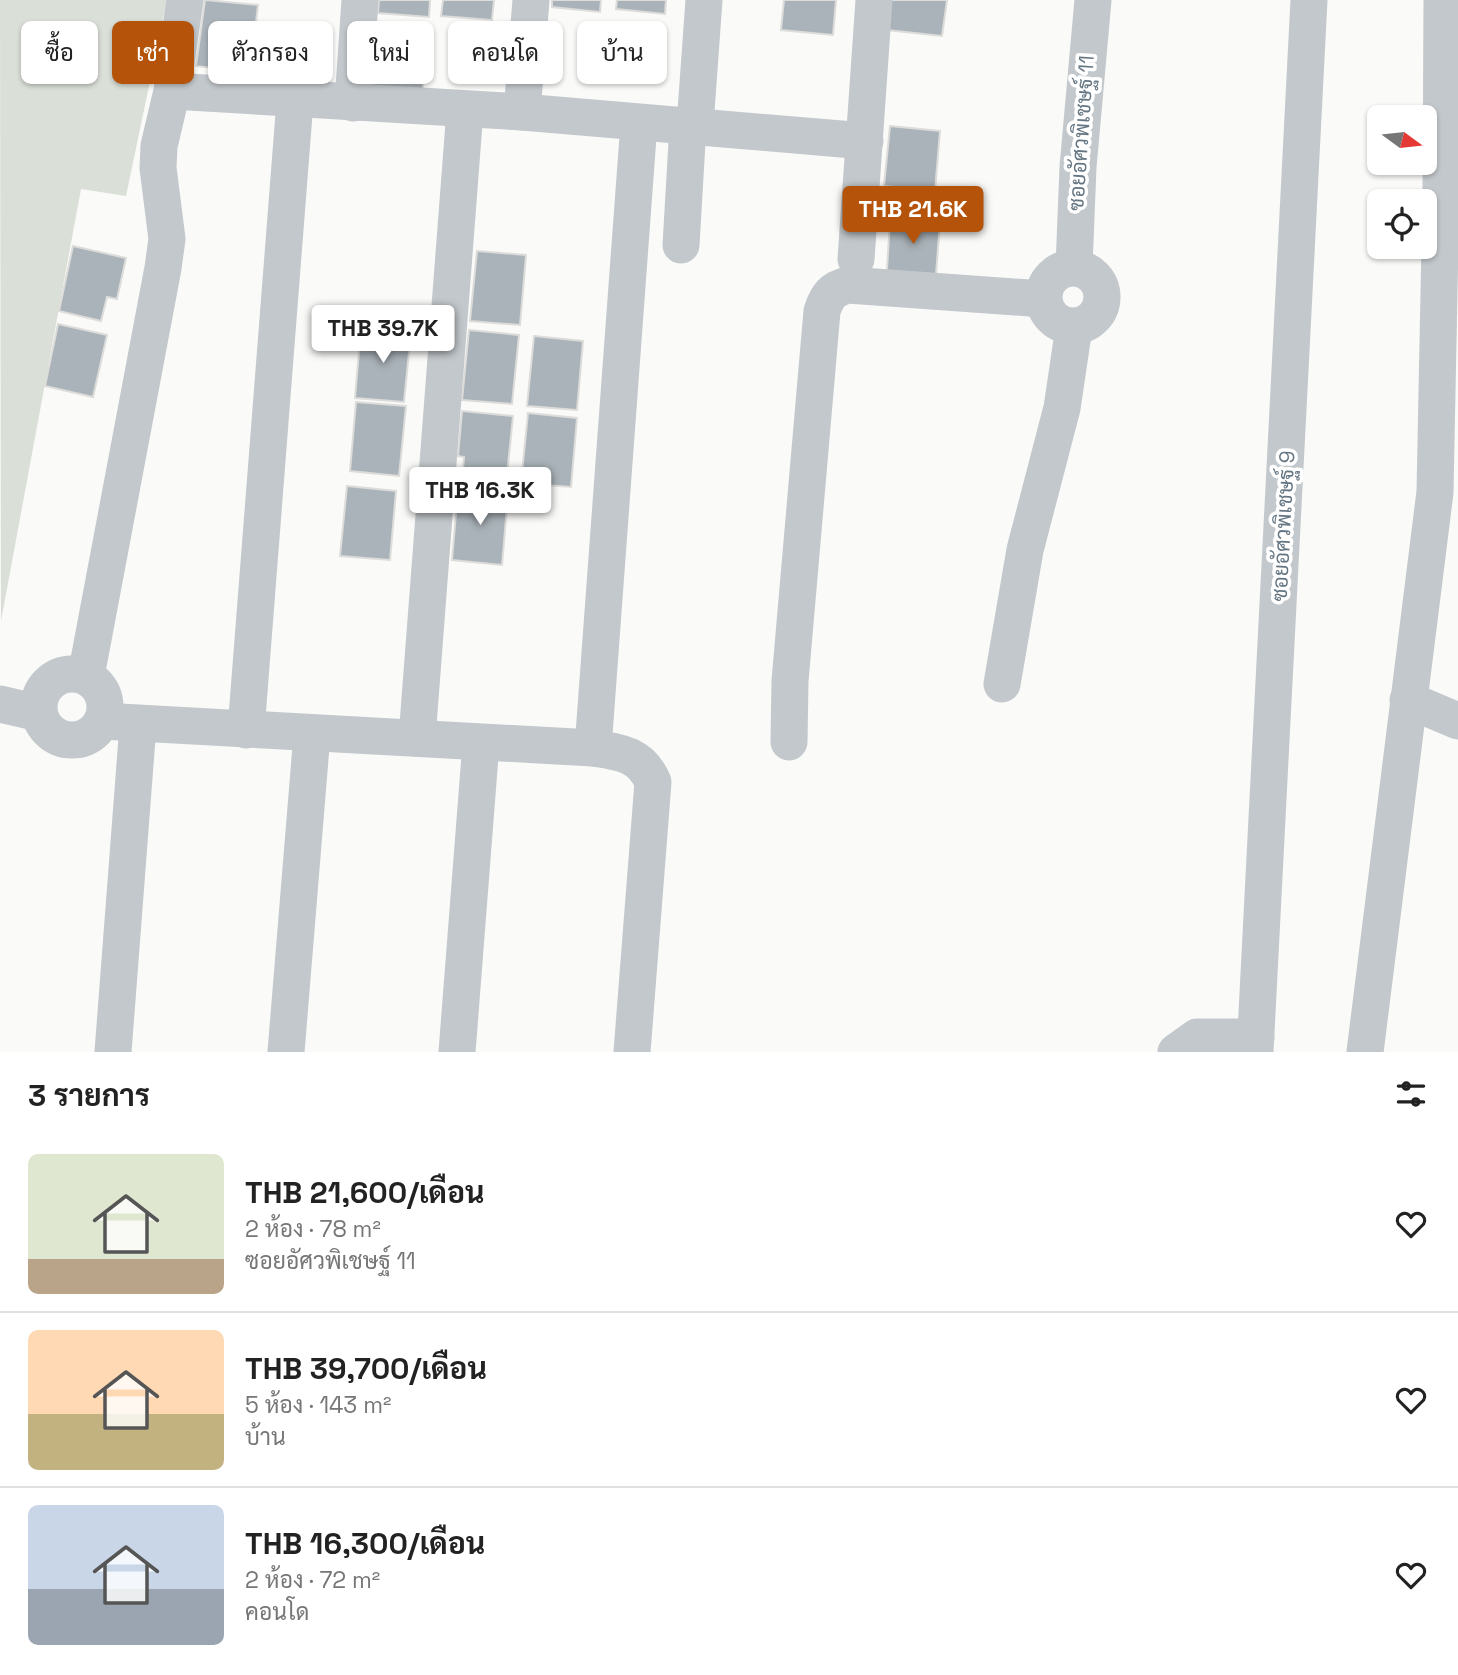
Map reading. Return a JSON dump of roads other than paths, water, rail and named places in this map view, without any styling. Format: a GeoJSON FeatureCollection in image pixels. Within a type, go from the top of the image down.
{"type":"FeatureCollection","features":[{"type":"Feature","properties":{"kind":"street"},"geometry":{"type":"LineString","coordinates":[[86,676],[163,268],[166,219],[158,168],[159,146],[172,92],[185,0]]}},
{"type":"Feature","properties":{"kind":"street"},"geometry":{"type":"LineString","coordinates":[[352,103],[360,0]]}},
{"type":"Feature","properties":{"kind":"street"},"geometry":{"type":"LineString","coordinates":[[522,112],[531,0]]}},
{"type":"Feature","properties":{"kind":"street"},"geometry":{"type":"LineString","coordinates":[[681,245],[704,0]]}},
{"type":"Feature","properties":{"kind":"street"},"geometry":{"type":"LineString","coordinates":[[856,260],[874,0]]}},
{"type":"Feature","properties":{"kind":"street","name":"ซอยอัศวพิเชษฐ์ 11"},"geometry":{"type":"LineString","coordinates":[[1074,267],[1078,156],[1093,0]]}},
{"type":"Feature","properties":{"kind":"street","name":"ซอยอัศวพิเชษฐ์ 9"},"geometry":{"type":"LineString","coordinates":[[1256,1044],[1309,0]]}},
{"type":"Feature","properties":{"kind":"street"},"geometry":{"type":"LineString","coordinates":[[1365,1052],[1435,492],[1441,193],[1441,0]]}},
{"type":"Feature","properties":{"kind":"street"},"geometry":{"type":"LineString","coordinates":[[172,92],[522,112],[865,141]]}},
{"type":"Feature","properties":{"kind":"street"},"geometry":{"type":"LineString","coordinates":[[246,730],[295,101]]}},
{"type":"Feature","properties":{"kind":"street"},"geometry":{"type":"LineString","coordinates":[[417,738],[465,110]]}},
{"type":"Feature","properties":{"kind":"street"},"geometry":{"type":"LineString","coordinates":[[593,748],[639,122]]}},
{"type":"Feature","properties":{"kind":"street"},"geometry":{"type":"LineString","coordinates":[[1074,267],[1086,270],[1096,278],[1102,290],[1102,303],[1096,315],[1086,323],[1074,327],[1053,319],[1043,299],[1051,276],[1061,269],[1074,267]]}},
{"type":"Feature","properties":{"kind":"street"},"geometry":{"type":"LineString","coordinates":[[789,742],[797,600],[822,311],[826,299],[836,288],[848,285],[1043,299]]}},
{"type":"Feature","properties":{"kind":"street"},"geometry":{"type":"LineString","coordinates":[[1002,684],[1025,550],[1062,408],[1074,327]]}},
{"type":"Feature","properties":{"kind":"street"},"geometry":{"type":"LineString","coordinates":[[76,673],[95,682],[105,700],[102,721],[88,737],[68,740],[49,732],[39,713],[41,692],[56,677],[76,673]]}},
{"type":"Feature","properties":{"kind":"street"},"geometry":{"type":"LineString","coordinates":[[1408,700],[1458,721]]}},
{"type":"Feature","properties":{"kind":"street"},"geometry":{"type":"LineString","coordinates":[[0,704],[39,713]]}},
{"type":"Feature","properties":{"kind":"street"},"geometry":{"type":"LineString","coordinates":[[102,721],[593,748],[635,757],[646,767],[653,782],[632,1052]]}},
{"type":"Feature","properties":{"kind":"street"},"geometry":{"type":"LineString","coordinates":[[113,1052],[138,724]]}},
{"type":"Feature","properties":{"kind":"street"},"geometry":{"type":"LineString","coordinates":[[286,1052],[312,734]]}},
{"type":"Feature","properties":{"kind":"street"},"geometry":{"type":"LineString","coordinates":[[457,1052],[481,743]]}},
{"type":"Feature","properties":{"kind":"street"},"geometry":{"type":"LineString","coordinates":[[1176,1052],[1197,1037],[1256,1044]]}}]}
